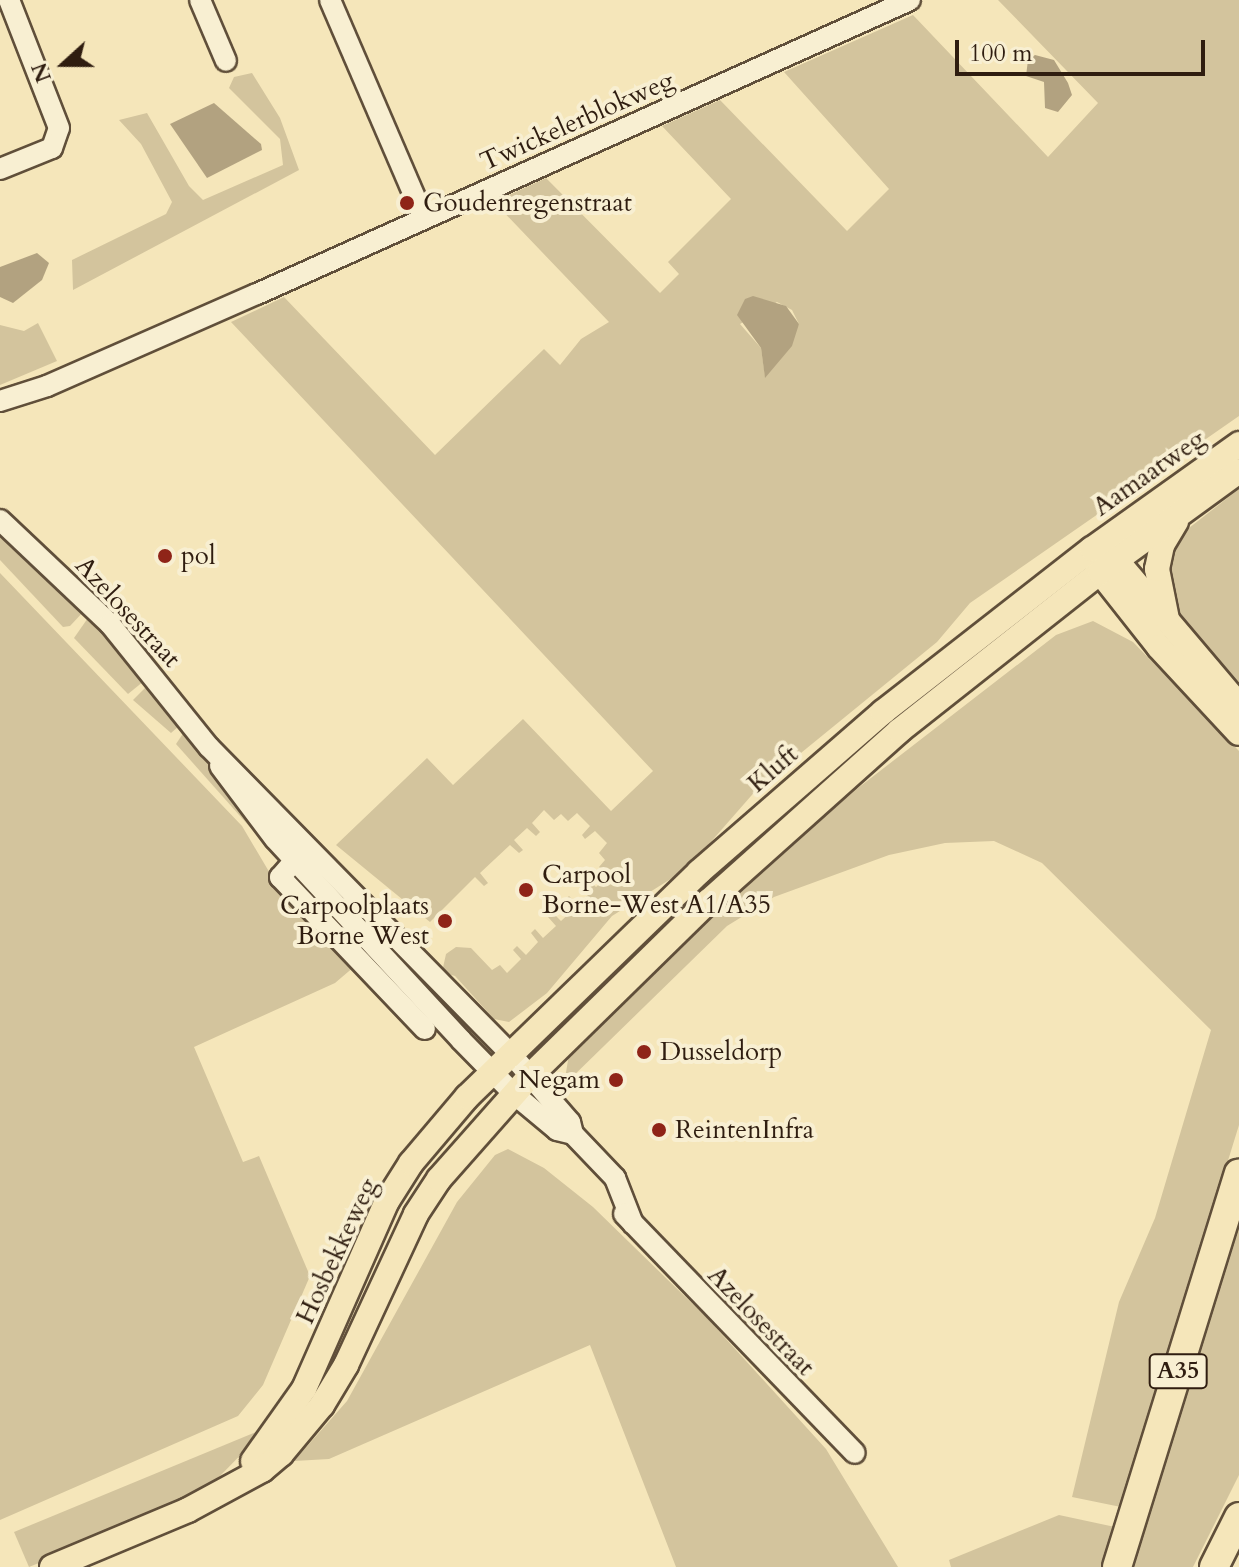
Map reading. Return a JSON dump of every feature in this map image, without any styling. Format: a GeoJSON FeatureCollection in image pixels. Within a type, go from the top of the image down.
{"type":"FeatureCollection","features":[{"type":"Feature","properties":{"kind":"highway","name":"A35"},"geometry":{"type":"LineString","coordinates":[[1117,1567],[1239,1174]]}},
{"type":"Feature","properties":{"kind":"highway"},"geometry":{"type":"LineString","coordinates":[[1214,1567],[1239,1517]]}},
{"type":"Feature","properties":{"kind":"main road","name":"Aamaatweg"},"geometry":{"type":"LineString","coordinates":[[1092,549],[1239,444]]}},
{"type":"Feature","properties":{"kind":"main road","name":"Aamaatweg"},"geometry":{"type":"LineString","coordinates":[[1108,566],[1239,471]]}},
{"type":"Feature","properties":{"kind":"main road"},"geometry":{"type":"LineString","coordinates":[[1170,629],[1158,585],[1158,555],[1184,510]]}},
{"type":"Feature","properties":{"kind":"main road"},"geometry":{"type":"LineString","coordinates":[[1092,549],[1239,705]]}},
{"type":"Feature","properties":{"kind":"main road","name":"Kluft"},"geometry":{"type":"LineString","coordinates":[[511,1054],[784,797],[957,652],[1092,549]]}},
{"type":"Feature","properties":{"kind":"main road"},"geometry":{"type":"LineString","coordinates":[[1108,566],[1189,682],[1239,733]]}},
{"type":"Feature","properties":{"kind":"main road","name":"Kluft"},"geometry":{"type":"LineString","coordinates":[[522,1085],[709,901],[838,784],[1108,566]]}},
{"type":"Feature","properties":{"kind":"main road","name":"Hosbekkeweg"},"geometry":{"type":"LineString","coordinates":[[232,1484],[284,1424],[304,1389],[373,1228],[411,1163],[511,1054]]}},
{"type":"Feature","properties":{"kind":"main road","name":"Hosbekkeweg"},"geometry":{"type":"LineString","coordinates":[[52,1567],[188,1510],[262,1470],[322,1405],[357,1343],[386,1270],[416,1214],[522,1085]]}},
{"type":"Feature","properties":{"kind":"street"},"geometry":{"type":"LineString","coordinates":[[200,0],[226,61]]}},
{"type":"Feature","properties":{"kind":"street"},"geometry":{"type":"LineString","coordinates":[[330,0],[424,218]]}},
{"type":"Feature","properties":{"kind":"street","name":"Twickelerblokweg"},"geometry":{"type":"LineString","coordinates":[[0,401],[47,386],[910,0]]}},
{"type":"Feature","properties":{"kind":"street"},"geometry":{"type":"LineString","coordinates":[[0,169],[52,148],[58,139],[57,111],[7,5]]}},
{"type":"Feature","properties":{"kind":"street","name":"Azelosestraat"},"geometry":{"type":"LineString","coordinates":[[0,520],[110,624],[404,979],[493,1072],[522,1085],[570,1122],[573,1134],[615,1178],[633,1224]]}},
{"type":"Feature","properties":{"kind":"street"},"geometry":{"type":"LineString","coordinates":[[301,852],[280,877],[425,1029]]}},
{"type":"Feature","properties":{"kind":"street","name":"Azelosestraat"},"geometry":{"type":"LineString","coordinates":[[301,852],[421,962],[511,1054],[522,1085]]}},
{"type":"Feature","properties":{"kind":"street"},"geometry":{"type":"LineString","coordinates":[[404,979],[421,962]]}},
{"type":"Feature","properties":{"kind":"street","name":"Azelosestraat"},"geometry":{"type":"LineString","coordinates":[[613,1201],[855,1453]]}},
{"type":"Feature","properties":{"kind":"shaded area"},"geometry":{"type":"Polygon","coordinates":[[[998,0],[1239,0],[1239,416],[970,603],[937,642],[758,788],[688,868],[612,916],[547,993],[509,1022],[494,1019],[455,976],[442,972],[446,954],[456,947],[471,948],[492,970],[500,965],[507,973],[521,959],[513,950],[517,946],[526,955],[538,942],[531,933],[535,929],[543,938],[556,926],[548,917],[552,912],[561,921],[573,910],[565,900],[569,896],[578,905],[590,893],[582,883],[587,878],[596,887],[608,876],[599,867],[605,860],[599,853],[607,843],[595,831],[585,839],[582,835],[590,826],[577,813],[568,821],[561,814],[554,820],[544,810],[532,823],[540,832],[536,836],[527,828],[514,840],[523,850],[519,853],[510,845],[480,873],[488,883],[484,886],[475,877],[430,922],[336,845],[427,758],[453,785],[523,719],[611,811],[653,771],[231,322],[284,297],[435,455],[544,349],[560,365],[581,339],[609,322],[494,202],[546,178],[660,293],[679,274],[668,262],[731,199],[662,126],[720,100],[847,231],[889,189],[784,72],[913,15],[1048,157],[1098,103],[998,0]],[[777,302],[740,324],[761,348],[765,376],[799,324],[792,310],[777,302]]]}},
{"type":"Feature","properties":{"kind":"shaded area"},"geometry":{"type":"Polygon","coordinates":[[[1035,55],[1054,60],[1068,83],[1072,95],[1058,112],[1045,108],[1044,82],[1026,76],[1028,60],[1035,55]]]}},
{"type":"Feature","properties":{"kind":"shaded area"},"geometry":{"type":"Polygon","coordinates":[[[252,73],[280,118],[299,170],[73,290],[72,260],[166,214],[172,202],[141,144],[119,120],[147,113],[189,186],[203,200],[283,165],[280,139],[229,88],[234,77],[252,73]]]}},
{"type":"Feature","properties":{"kind":"shaded area"},"geometry":{"type":"Polygon","coordinates":[[[214,103],[261,144],[262,150],[207,178],[170,124],[214,103]]]}},
{"type":"Feature","properties":{"kind":"shaded area"},"geometry":{"type":"Polygon","coordinates":[[[37,253],[49,263],[42,280],[13,303],[0,297],[0,267],[37,253]]]}},
{"type":"Feature","properties":{"kind":"shaded area"},"geometry":{"type":"Polygon","coordinates":[[[753,296],[786,306],[799,324],[792,346],[765,378],[761,348],[737,315],[745,299],[753,296]]]}},
{"type":"Feature","properties":{"kind":"shaded area"},"geometry":{"type":"Polygon","coordinates":[[[38,323],[57,361],[0,385],[0,325],[24,331],[38,323]]]}},
{"type":"Feature","properties":{"kind":"shaded area"},"geometry":{"type":"Polygon","coordinates":[[[1239,489],[1239,682],[1173,608],[1164,589],[1171,542],[1239,489]]]}},
{"type":"Feature","properties":{"kind":"shaded area"},"geometry":{"type":"Polygon","coordinates":[[[0,530],[85,610],[70,626],[63,627],[0,560],[0,530]]]}},
{"type":"Feature","properties":{"kind":"shaded area"},"geometry":{"type":"Polygon","coordinates":[[[0,573],[242,826],[271,875],[355,966],[335,983],[194,1047],[243,1162],[259,1156],[310,1276],[263,1385],[238,1416],[0,1520],[0,573]]]}},
{"type":"Feature","properties":{"kind":"shaded area"},"geometry":{"type":"Polygon","coordinates":[[[90,615],[144,681],[128,694],[74,638],[90,615]]]}},
{"type":"Feature","properties":{"kind":"shaded area"},"geometry":{"type":"Polygon","coordinates":[[[1093,621],[1133,642],[1239,751],[1239,1125],[1121,1507],[1072,1497],[1119,1302],[1155,1218],[1211,1030],[1042,863],[994,841],[945,843],[889,855],[774,897],[727,926],[564,1085],[569,1054],[731,897],[858,788],[1056,635],[1093,621]]]}},
{"type":"Feature","properties":{"kind":"shaded area"},"geometry":{"type":"Polygon","coordinates":[[[147,686],[179,726],[171,733],[133,700],[147,686]]]}},
{"type":"Feature","properties":{"kind":"shaded area"},"geometry":{"type":"Polygon","coordinates":[[[184,732],[270,840],[265,844],[176,744],[184,732]]]}},
{"type":"Feature","properties":{"kind":"shaded area"},"geometry":{"type":"Polygon","coordinates":[[[508,1149],[544,1168],[593,1207],[706,1317],[826,1449],[898,1567],[676,1567],[590,1345],[329,1459],[294,1461],[347,1401],[457,1202],[495,1155],[508,1149]]]}},
{"type":"Feature","properties":{"kind":"shaded area"},"geometry":{"type":"Polygon","coordinates":[[[1239,1202],[1239,1475],[1193,1567],[1127,1567],[1239,1202]]]}},
{"type":"Feature","properties":{"kind":"shaded area"},"geometry":{"type":"Polygon","coordinates":[[[268,1427],[218,1478],[159,1514],[29,1567],[14,1532],[268,1427]]]}},
{"type":"Feature","properties":{"kind":"shaded area"},"geometry":{"type":"Polygon","coordinates":[[[1059,1515],[1115,1527],[1103,1567],[951,1567],[949,1560],[1059,1515]]]}},
{"type":"Feature","properties":{"kind":"place","name":"Goudenregenstraat"},"geometry":{"type":"Point","coordinates":[407,203]}},
{"type":"Feature","properties":{"kind":"place","name":"pol"},"geometry":{"type":"Point","coordinates":[165,556]}},
{"type":"Feature","properties":{"kind":"place","name":"Carpool Borne-West A1/A35"},"geometry":{"type":"Point","coordinates":[526,890]}},
{"type":"Feature","properties":{"kind":"place","name":"Carpoolplaats Borne West"},"geometry":{"type":"Point","coordinates":[445,921]}},
{"type":"Feature","properties":{"kind":"place","name":"Dusseldorp"},"geometry":{"type":"Point","coordinates":[644,1052]}},
{"type":"Feature","properties":{"kind":"place","name":"Negam"},"geometry":{"type":"Point","coordinates":[616,1080]}},
{"type":"Feature","properties":{"kind":"place","name":"ReintenInfra"},"geometry":{"type":"Point","coordinates":[659,1130]}}]}
